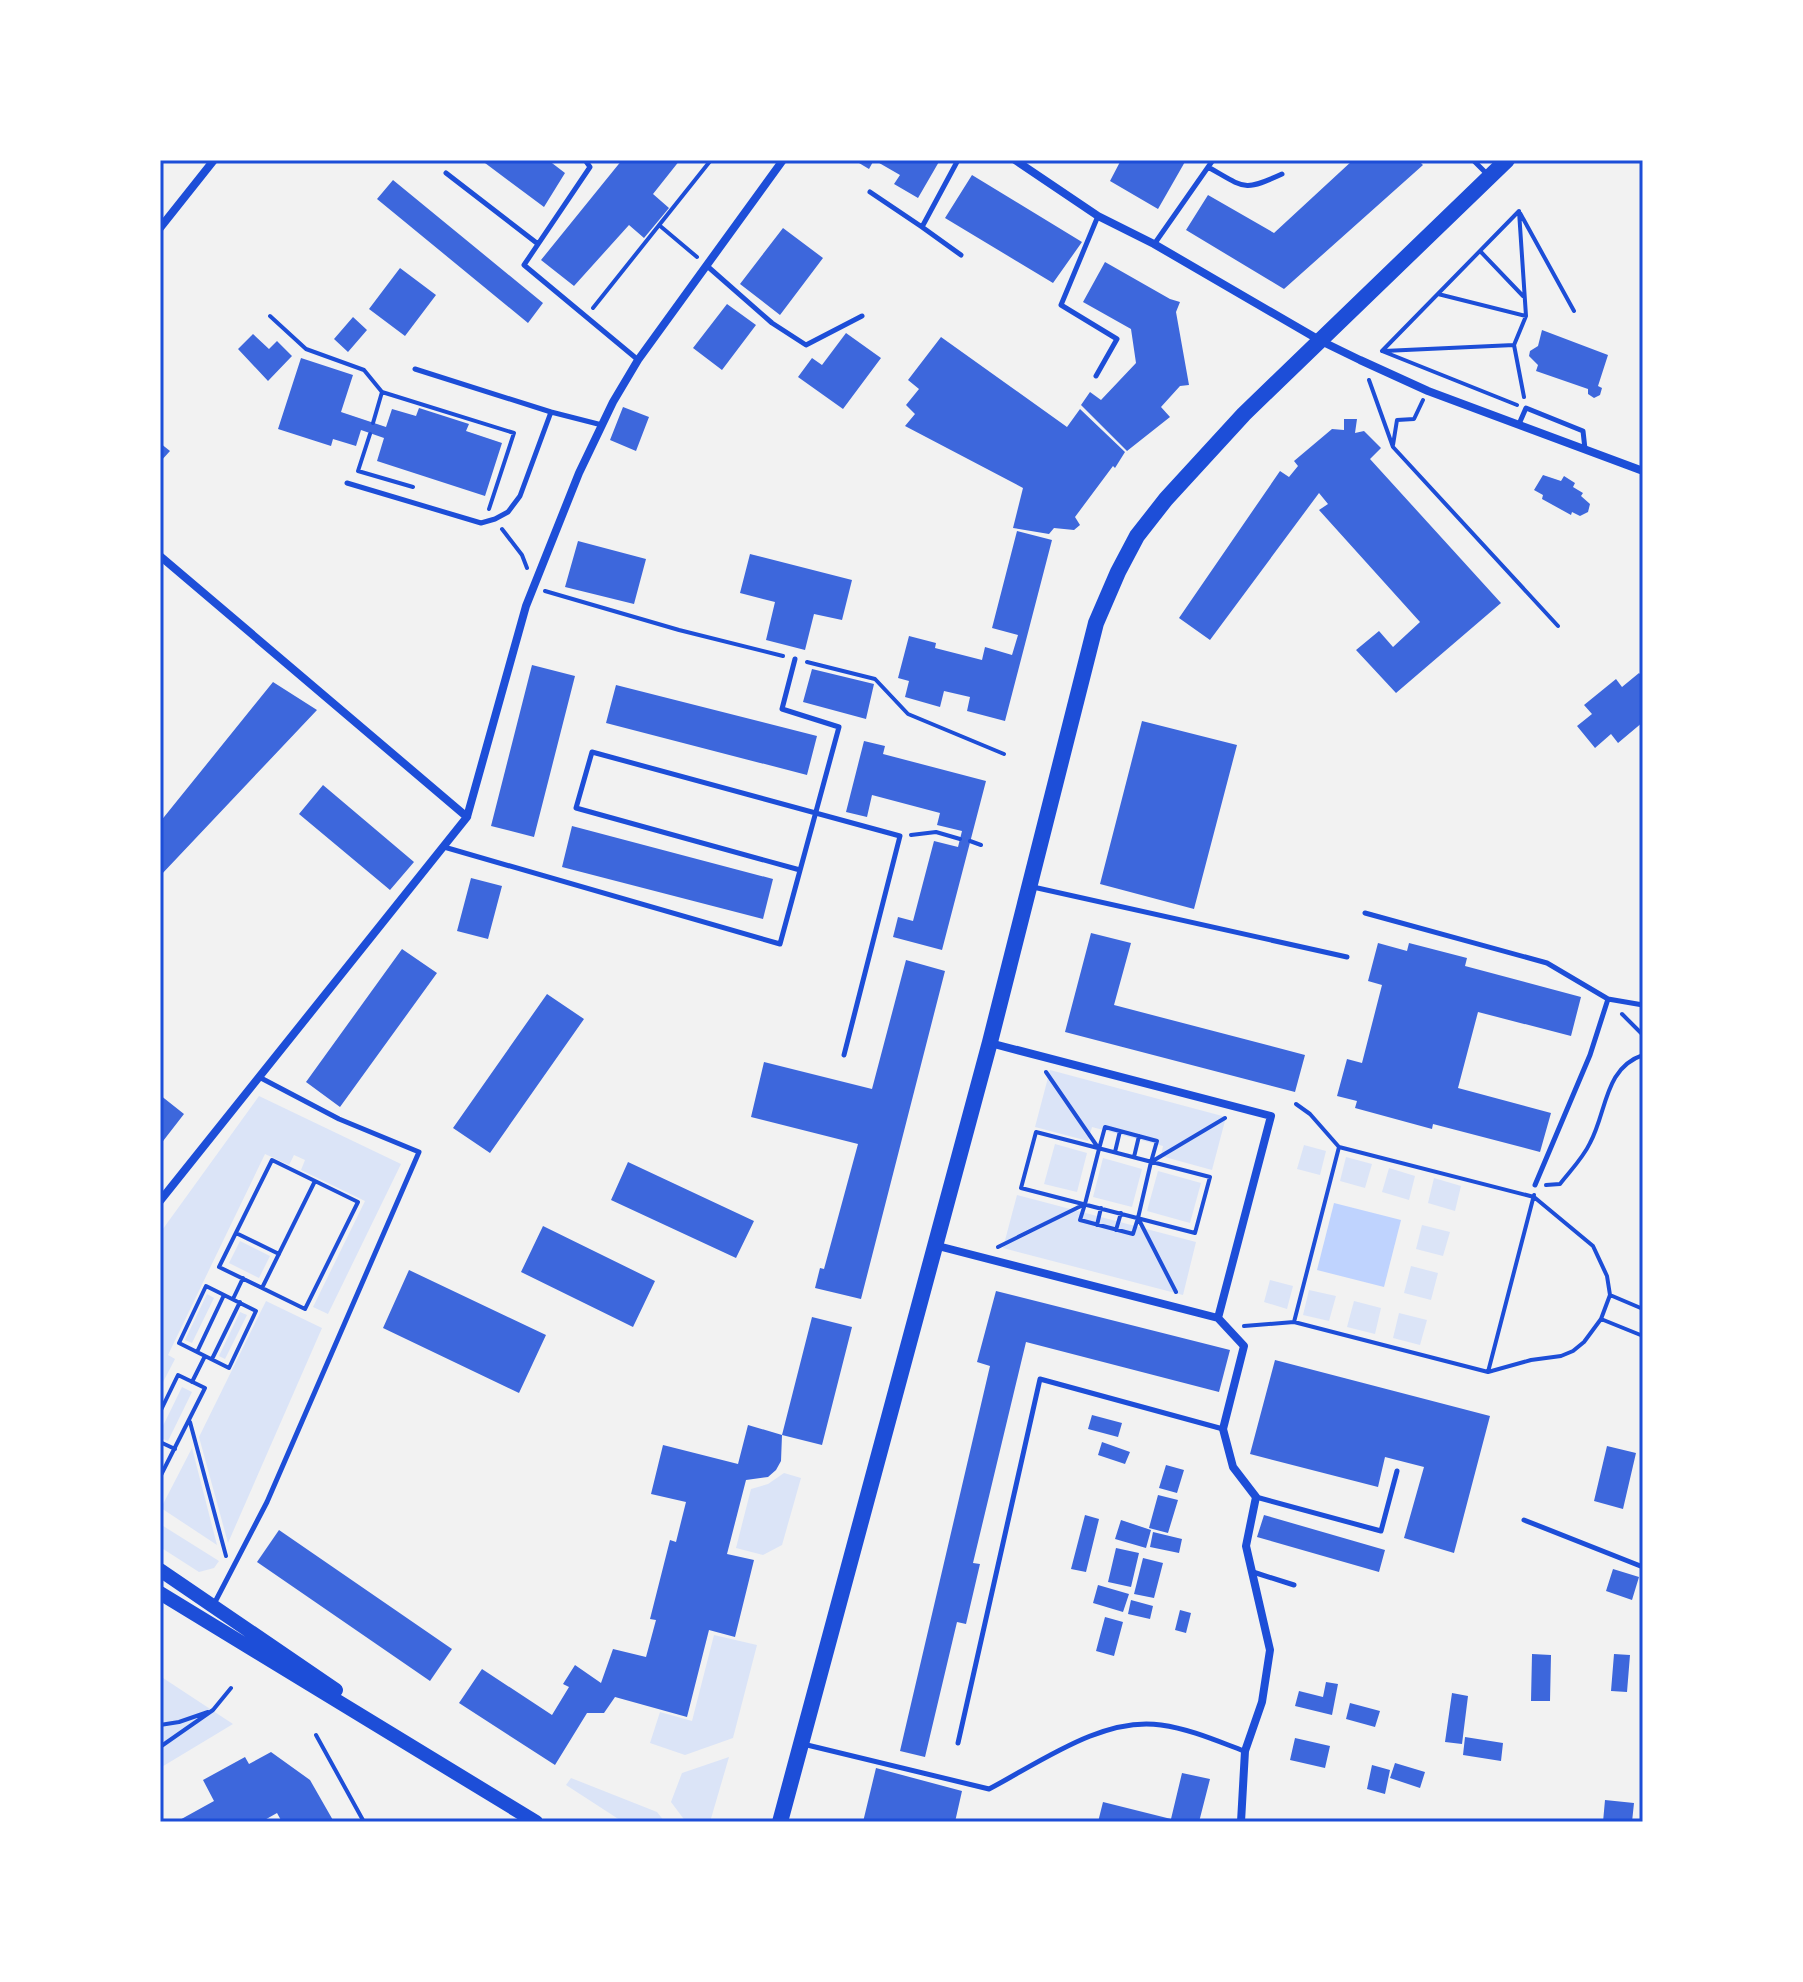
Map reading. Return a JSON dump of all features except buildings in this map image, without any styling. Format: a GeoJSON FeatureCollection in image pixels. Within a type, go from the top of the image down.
{"type":"FeatureCollection","features":[{"type":"Feature","properties":{"kind":"highway"},"geometry":{"type":"LineString","coordinates":[[780,1822],[990,1042],[1096,623],[1137,536],[1166,499],[1244,414],[1507,160]]}},
{"type":"Feature","properties":{"kind":"main road"},"geometry":{"type":"LineString","coordinates":[[160,1570],[457,1775]]}},
{"type":"Feature","properties":{"kind":"main road"},"geometry":{"type":"LineString","coordinates":[[160,1593],[536,1822]]}},
{"type":"Feature","properties":{"kind":"street"},"geometry":{"type":"LineString","coordinates":[[160,228],[214,160]]}},
{"type":"Feature","properties":{"kind":"street"},"geometry":{"type":"LineString","coordinates":[[160,1201],[467,817],[533,588],[579,473],[602,425],[638,360],[783,160]]}},
{"type":"Feature","properties":{"kind":"street"},"geometry":{"type":"LineString","coordinates":[[1015,160],[1098,216],[1154,244],[1321,341],[1428,391],[1643,471]]}},
{"type":"Feature","properties":{"kind":"street"},"geometry":{"type":"LineString","coordinates":[[160,556],[467,817]]}},
{"type":"Feature","properties":{"kind":"street"},"geometry":{"type":"LineString","coordinates":[[990,1042],[1271,1116],[1218,1318]]}},
{"type":"Feature","properties":{"kind":"street"},"geometry":{"type":"LineString","coordinates":[[934,1245],[1218,1318],[1244,1346],[1223,1429],[1233,1467],[1256,1497],[1246,1546],[1270,1650],[1262,1702],[1245,1751],[1241,1822]]}},
{"type":"Feature","properties":{"kind":"lane"},"geometry":{"type":"LineString","coordinates":[[585,160],[590,167],[524,265],[638,360]]}},
{"type":"Feature","properties":{"kind":"lane"},"geometry":{"type":"LineString","coordinates":[[922,227],[958,160]]}},
{"type":"Feature","properties":{"kind":"lane"},"geometry":{"type":"LineString","coordinates":[[1154,244],[1213,160]]}},
{"type":"Feature","properties":{"kind":"lane"},"geometry":{"type":"LineString","coordinates":[[1473,160],[1490,177]]}},
{"type":"Feature","properties":{"kind":"lane"},"geometry":{"type":"LineString","coordinates":[[1208,167],[1243,187],[1255,187],[1282,174]]}},
{"type":"Feature","properties":{"kind":"lane"},"geometry":{"type":"LineString","coordinates":[[446,173],[538,244]]}},
{"type":"Feature","properties":{"kind":"lane"},"geometry":{"type":"LineString","coordinates":[[870,192],[961,255]]}},
{"type":"Feature","properties":{"kind":"lane"},"geometry":{"type":"LineString","coordinates":[[1096,376],[1117,339],[1061,305],[1098,216]]}},
{"type":"Feature","properties":{"kind":"lane"},"geometry":{"type":"LineString","coordinates":[[706,265],[772,323],[806,345],[862,316]]}},
{"type":"Feature","properties":{"kind":"lane"},"geometry":{"type":"LineString","coordinates":[[415,369],[602,425]]}},
{"type":"Feature","properties":{"kind":"lane"},"geometry":{"type":"LineString","coordinates":[[1519,424],[1526,408],[1583,431],[1585,449]]}},
{"type":"Feature","properties":{"kind":"lane"},"geometry":{"type":"LineString","coordinates":[[347,483],[481,523],[495,519],[508,512],[520,496],[551,412]]}},
{"type":"Feature","properties":{"kind":"lane"},"geometry":{"type":"LineString","coordinates":[[443,847],[780,944],[839,727],[782,709],[795,659]]}},
{"type":"Feature","properties":{"kind":"lane"},"geometry":{"type":"LineString","coordinates":[[800,870],[576,808],[592,752],[900,836],[844,1055]]}},
{"type":"Feature","properties":{"kind":"lane"},"geometry":{"type":"LineString","coordinates":[[1029,886],[1347,957]]}},
{"type":"Feature","properties":{"kind":"lane"},"geometry":{"type":"LineString","coordinates":[[1365,913],[1547,963],[1608,999],[1643,1005]]}},
{"type":"Feature","properties":{"kind":"lane"},"geometry":{"type":"LineString","coordinates":[[1535,1185],[1590,1055],[1608,999]]}},
{"type":"Feature","properties":{"kind":"lane"},"geometry":{"type":"LineString","coordinates":[[213,1605],[267,1502],[419,1152],[339,1119],[259,1077]]}},
{"type":"Feature","properties":{"kind":"lane"},"geometry":{"type":"LineString","coordinates":[[958,1743],[1040,1379],[1223,1429]]}},
{"type":"Feature","properties":{"kind":"lane"},"geometry":{"type":"LineString","coordinates":[[1256,1497],[1381,1531],[1397,1471]]}},
{"type":"Feature","properties":{"kind":"lane"},"geometry":{"type":"LineString","coordinates":[[1524,1520],[1643,1567]]}},
{"type":"Feature","properties":{"kind":"lane"},"geometry":{"type":"LineString","coordinates":[[1252,1572],[1294,1585]]}},
{"type":"Feature","properties":{"kind":"lane"},"geometry":{"type":"LineString","coordinates":[[800,1743],[989,1789],[1100,1731],[1130,1724],[1180,1728],[1245,1751]]}},
{"type":"Feature","properties":{"kind":"path"},"geometry":{"type":"LineString","coordinates":[[586,317],[711,160]]}},
{"type":"Feature","properties":{"kind":"path"},"geometry":{"type":"LineString","coordinates":[[1382,351],[1519,211]]}},
{"type":"Feature","properties":{"kind":"path"},"geometry":{"type":"LineString","coordinates":[[1519,211],[1526,316],[1514,345],[1526,408]]}},
{"type":"Feature","properties":{"kind":"path"},"geometry":{"type":"LineString","coordinates":[[1519,211],[1574,311]]}},
{"type":"Feature","properties":{"kind":"path"},"geometry":{"type":"LineString","coordinates":[[659,225],[706,265]]}},
{"type":"Feature","properties":{"kind":"path"},"geometry":{"type":"LineString","coordinates":[[1480,251],[1525,298]]}},
{"type":"Feature","properties":{"kind":"path"},"geometry":{"type":"LineString","coordinates":[[1438,294],[1526,316]]}},
{"type":"Feature","properties":{"kind":"path"},"geometry":{"type":"LineString","coordinates":[[270,316],[306,349],[364,370],[382,392],[514,433],[489,511]]}},
{"type":"Feature","properties":{"kind":"path"},"geometry":{"type":"LineString","coordinates":[[1382,351],[1514,345]]}},
{"type":"Feature","properties":{"kind":"path"},"geometry":{"type":"LineString","coordinates":[[1382,351],[1526,408]]}},
{"type":"Feature","properties":{"kind":"path"},"geometry":{"type":"LineString","coordinates":[[1369,380],[1393,447],[1558,626]]}},
{"type":"Feature","properties":{"kind":"path"},"geometry":{"type":"LineString","coordinates":[[1393,447],[1397,420],[1414,419],[1428,391]]}},
{"type":"Feature","properties":{"kind":"path"},"geometry":{"type":"LineString","coordinates":[[373,423],[382,392]]}},
{"type":"Feature","properties":{"kind":"path"},"geometry":{"type":"LineString","coordinates":[[370,434],[358,471],[416,488]]}},
{"type":"Feature","properties":{"kind":"path"},"geometry":{"type":"LineString","coordinates":[[513,544],[522,555]]}},
{"type":"Feature","properties":{"kind":"path"},"geometry":{"type":"LineString","coordinates":[[533,588],[679,630],[875,679],[908,714],[1004,754]]}},
{"type":"Feature","properties":{"kind":"path"},"geometry":{"type":"LineString","coordinates":[[900,836],[936,832],[960,839]]}},
{"type":"Feature","properties":{"kind":"path"},"geometry":{"type":"LineString","coordinates":[[970,841],[981,845]]}},
{"type":"Feature","properties":{"kind":"path"},"geometry":{"type":"LineString","coordinates":[[1608,999],[1643,1035]]}},
{"type":"Feature","properties":{"kind":"path"},"geometry":{"type":"LineString","coordinates":[[1034,1054],[1099,1149]]}},
{"type":"Feature","properties":{"kind":"path"},"geometry":{"type":"LineString","coordinates":[[1488,1372],[1535,1185],[1560,1184],[1591,1143],[1607,1091],[1628,1060],[1643,1055]]}},
{"type":"Feature","properties":{"kind":"path"},"geometry":{"type":"LineString","coordinates":[[1256,1324],[1294,1322],[1488,1372],[1573,1351],[1593,1333],[1610,1295],[1607,1276],[1593,1246],[1534,1197],[1339,1147],[1310,1114],[1296,1104]]}},
{"type":"Feature","properties":{"kind":"path"},"geometry":{"type":"LineString","coordinates":[[1151,1162],[1241,1108]]}},
{"type":"Feature","properties":{"kind":"path"},"geometry":{"type":"LineString","coordinates":[[1105,1127],[1157,1141],[1133,1234],[1080,1220],[1099,1149],[1105,1127]]}},
{"type":"Feature","properties":{"kind":"path"},"geometry":{"type":"LineString","coordinates":[[1115,1152],[1120,1131]]}},
{"type":"Feature","properties":{"kind":"path"},"geometry":{"type":"LineString","coordinates":[[1036,1132],[1115,1152],[1210,1177],[1195,1233],[1021,1188],[1036,1132]]}},
{"type":"Feature","properties":{"kind":"path"},"geometry":{"type":"LineString","coordinates":[[1134,1157],[1139,1136]]}},
{"type":"Feature","properties":{"kind":"path"},"geometry":{"type":"LineString","coordinates":[[1294,1322],[1339,1147]]}},
{"type":"Feature","properties":{"kind":"path"},"geometry":{"type":"LineString","coordinates":[[272,1160],[358,1202],[305,1309],[219,1267],[236,1233],[272,1160]]}},
{"type":"Feature","properties":{"kind":"path"},"geometry":{"type":"LineString","coordinates":[[262,1288],[315,1181]]}},
{"type":"Feature","properties":{"kind":"path"},"geometry":{"type":"LineString","coordinates":[[980,1255],[1085,1204]]}},
{"type":"Feature","properties":{"kind":"path"},"geometry":{"type":"LineString","coordinates":[[1097,1225],[1101,1208]]}},
{"type":"Feature","properties":{"kind":"path"},"geometry":{"type":"LineString","coordinates":[[1116,1230],[1121,1213]]}},
{"type":"Feature","properties":{"kind":"path"},"geometry":{"type":"LineString","coordinates":[[1138,1218],[1185,1309]]}},
{"type":"Feature","properties":{"kind":"path"},"geometry":{"type":"LineString","coordinates":[[236,1233],[279,1254]]}},
{"type":"Feature","properties":{"kind":"path"},"geometry":{"type":"LineString","coordinates":[[233,1299],[243,1278]]}},
{"type":"Feature","properties":{"kind":"path"},"geometry":{"type":"LineString","coordinates":[[206,1286],[224,1295],[256,1311],[229,1368],[179,1343],[206,1286]]}},
{"type":"Feature","properties":{"kind":"path"},"geometry":{"type":"LineString","coordinates":[[197,1352],[224,1295]]}},
{"type":"Feature","properties":{"kind":"path"},"geometry":{"type":"LineString","coordinates":[[1610,1295],[1643,1309]]}},
{"type":"Feature","properties":{"kind":"path"},"geometry":{"type":"LineString","coordinates":[[212,1359],[240,1302]]}},
{"type":"Feature","properties":{"kind":"path"},"geometry":{"type":"LineString","coordinates":[[1601,1319],[1643,1336]]}},
{"type":"Feature","properties":{"kind":"path"},"geometry":{"type":"LineString","coordinates":[[192,1382],[205,1356]]}},
{"type":"Feature","properties":{"kind":"path"},"geometry":{"type":"LineString","coordinates":[[160,1410],[178,1375],[205,1388],[160,1477]]}},
{"type":"Feature","properties":{"kind":"path"},"geometry":{"type":"LineString","coordinates":[[189,1420],[226,1556]]}},
{"type":"Feature","properties":{"kind":"path"},"geometry":{"type":"LineString","coordinates":[[160,1442],[175,1449]]}},
{"type":"Feature","properties":{"kind":"path"},"geometry":{"type":"LineString","coordinates":[[160,1747],[213,1710],[231,1688]]}},
{"type":"Feature","properties":{"kind":"path"},"geometry":{"type":"LineString","coordinates":[[160,1725],[213,1710]]}},
{"type":"Feature","properties":{"kind":"path"},"geometry":{"type":"LineString","coordinates":[[316,1735],[364,1822]]}},
{"type":"Feature","properties":{"kind":"shaded area"},"geometry":{"type":"Polygon","coordinates":[[[1050,1070],[1226,1117],[1212,1170],[1161,1156],[1163,1146],[1092,1127],[1088,1141],[1035,1127],[1050,1070]]]}},
{"type":"Feature","properties":{"kind":"shaded area"},"geometry":{"type":"Polygon","coordinates":[[[259,1096],[401,1164],[328,1314],[313,1307],[365,1201],[301,1170],[305,1160],[294,1155],[289,1165],[265,1154],[168,1355],[175,1359],[160,1388],[160,1233],[259,1096]]]}},
{"type":"Feature","properties":{"kind":"shaded area"},"geometry":{"type":"Polygon","coordinates":[[[1055,1144],[1087,1153],[1077,1192],[1044,1184],[1055,1144]]]}},
{"type":"Feature","properties":{"kind":"shaded area"},"geometry":{"type":"Polygon","coordinates":[[[1304,1145],[1326,1151],[1320,1175],[1297,1169],[1304,1145]]]}},
{"type":"Feature","properties":{"kind":"shaded area"},"geometry":{"type":"Polygon","coordinates":[[[1346,1157],[1372,1164],[1365,1188],[1340,1181],[1346,1157]]]}},
{"type":"Feature","properties":{"kind":"shaded area"},"geometry":{"type":"Polygon","coordinates":[[[1103,1158],[1142,1169],[1132,1207],[1093,1197],[1103,1158]]]}},
{"type":"Feature","properties":{"kind":"shaded area"},"geometry":{"type":"Polygon","coordinates":[[[1389,1168],[1415,1176],[1409,1200],[1382,1192],[1389,1168]]]}},
{"type":"Feature","properties":{"kind":"shaded area"},"geometry":{"type":"Polygon","coordinates":[[[1158,1171],[1201,1183],[1190,1223],[1147,1211],[1158,1171]]]}},
{"type":"Feature","properties":{"kind":"shaded area"},"geometry":{"type":"Polygon","coordinates":[[[1434,1178],[1461,1186],[1455,1211],[1428,1203],[1434,1178]]]}},
{"type":"Feature","properties":{"kind":"shaded area"},"geometry":{"type":"Polygon","coordinates":[[[1017,1195],[1196,1242],[1183,1295],[1003,1248],[1017,1195]]]}},
{"type":"Feature","properties":{"kind":"shaded area"},"geometry":{"type":"Polygon","coordinates":[[[1422,1225],[1450,1232],[1443,1256],[1416,1249],[1422,1225]]]}},
{"type":"Feature","properties":{"kind":"shaded area"},"geometry":{"type":"Polygon","coordinates":[[[240,1241],[270,1256],[259,1278],[229,1263],[240,1241]]]}},
{"type":"Feature","properties":{"kind":"shaded area"},"geometry":{"type":"Polygon","coordinates":[[[1411,1266],[1438,1273],[1431,1300],[1404,1293],[1411,1266]]]}},
{"type":"Feature","properties":{"kind":"shaded area"},"geometry":{"type":"Polygon","coordinates":[[[1270,1280],[1293,1286],[1287,1309],[1264,1302],[1270,1280]]]}},
{"type":"Feature","properties":{"kind":"shaded area"},"geometry":{"type":"Polygon","coordinates":[[[1309,1290],[1336,1296],[1329,1321],[1303,1315],[1309,1290]]]}},
{"type":"Feature","properties":{"kind":"shaded area"},"geometry":{"type":"Polygon","coordinates":[[[207,1294],[214,1298],[192,1343],[185,1340],[207,1294]]]}},
{"type":"Feature","properties":{"kind":"shaded area"},"geometry":{"type":"Polygon","coordinates":[[[266,1301],[322,1328],[228,1543],[199,1437],[266,1301]]]}},
{"type":"Feature","properties":{"kind":"shaded area"},"geometry":{"type":"Polygon","coordinates":[[[1354,1301],[1381,1308],[1375,1334],[1347,1327],[1354,1301]]]}},
{"type":"Feature","properties":{"kind":"shaded area"},"geometry":{"type":"Polygon","coordinates":[[[240,1312],[247,1315],[225,1359],[219,1356],[240,1312]]]}},
{"type":"Feature","properties":{"kind":"shaded area"},"geometry":{"type":"Polygon","coordinates":[[[1399,1313],[1427,1320],[1420,1345],[1393,1338],[1399,1313]]]}},
{"type":"Feature","properties":{"kind":"shaded area"},"geometry":{"type":"Polygon","coordinates":[[[182,1387],[192,1392],[168,1441],[160,1438],[160,1432],[182,1387]]]}},
{"type":"Feature","properties":{"kind":"shaded area"},"geometry":{"type":"Polygon","coordinates":[[[192,1448],[217,1545],[161,1508],[192,1448]]]}},
{"type":"Feature","properties":{"kind":"shaded area"},"geometry":{"type":"Polygon","coordinates":[[[784,1473],[801,1478],[782,1545],[763,1555],[736,1548],[751,1489],[768,1484],[784,1473]]]}},
{"type":"Feature","properties":{"kind":"shaded area"},"geometry":{"type":"Polygon","coordinates":[[[160,1524],[219,1561],[214,1568],[199,1572],[160,1547],[160,1524]]]}},
{"type":"Feature","properties":{"kind":"shaded area"},"geometry":{"type":"Polygon","coordinates":[[[714,1635],[757,1645],[733,1738],[685,1755],[650,1743],[660,1712],[692,1721],[714,1635]]]}},
{"type":"Feature","properties":{"kind":"shaded area"},"geometry":{"type":"Polygon","coordinates":[[[160,1676],[233,1724],[160,1768],[160,1676]]]}},
{"type":"Feature","properties":{"kind":"shaded area"},"geometry":{"type":"Polygon","coordinates":[[[729,1757],[710,1822],[686,1822],[671,1802],[682,1773],[729,1757]]]}},
{"type":"Feature","properties":{"kind":"shaded area"},"geometry":{"type":"Polygon","coordinates":[[[571,1778],[657,1812],[665,1822],[623,1822],[566,1785],[571,1778]]]}},
{"type":"Feature","properties":{"kind":"water"},"geometry":{"type":"Polygon","coordinates":[[[1334,1203],[1401,1220],[1384,1287],[1317,1270],[1334,1203]]]}}]}
